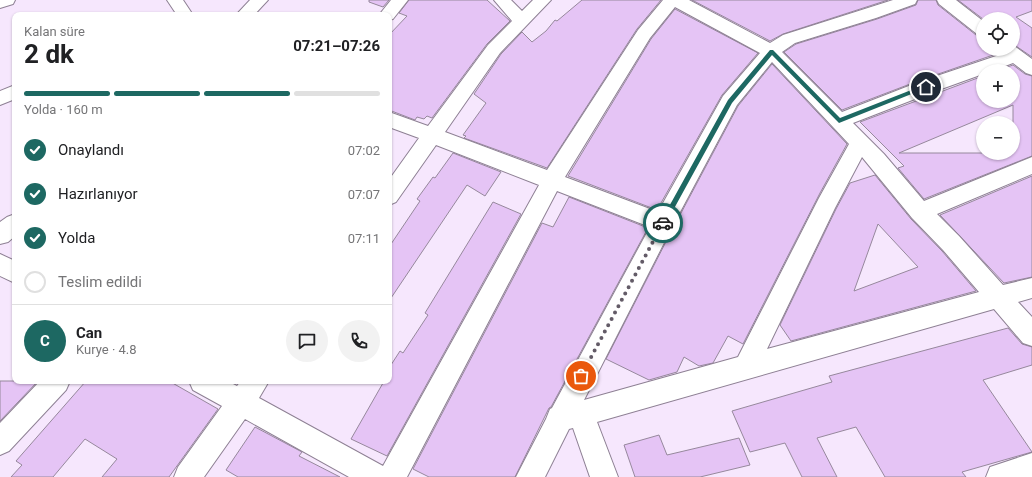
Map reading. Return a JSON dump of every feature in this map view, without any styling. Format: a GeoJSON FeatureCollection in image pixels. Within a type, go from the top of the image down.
{"type":"FeatureCollection","features":[{"type":"Feature","properties":{"kind":"street"},"geometry":{"type":"LineString","coordinates":[[0,3],[7,0]]}},
{"type":"Feature","properties":{"kind":"street"},"geometry":{"type":"LineString","coordinates":[[174,0],[183,12]]}},
{"type":"Feature","properties":{"kind":"street"},"geometry":{"type":"LineString","coordinates":[[247,12],[260,0]]}},
{"type":"Feature","properties":{"kind":"street"},"geometry":{"type":"LineString","coordinates":[[390,12],[400,0]]}},
{"type":"Feature","properties":{"kind":"street"},"geometry":{"type":"LineString","coordinates":[[502,0],[522,21]]}},
{"type":"Feature","properties":{"kind":"street"},"geometry":{"type":"LineString","coordinates":[[392,192],[494,49],[543,0]]}},
{"type":"Feature","properties":{"kind":"street"},"geometry":{"type":"LineString","coordinates":[[392,477],[551,182],[644,34],[672,0]]}},
{"type":"Feature","properties":{"kind":"street"},"geometry":{"type":"LineString","coordinates":[[676,0],[771,51],[877,160],[920,212],[951,243],[1032,335]]}},
{"type":"Feature","properties":{"kind":"street"},"geometry":{"type":"LineString","coordinates":[[530,477],[570,416],[663,223],[730,101],[771,51],[789,39],[870,14],[909,0]]}},
{"type":"Feature","properties":{"kind":"street"},"geometry":{"type":"LineString","coordinates":[[945,0],[976,24]]}},
{"type":"Feature","properties":{"kind":"street"},"geometry":{"type":"LineString","coordinates":[[839,121],[1004,56]]}},
{"type":"Feature","properties":{"kind":"street"},"geometry":{"type":"LineString","coordinates":[[1016,56],[1032,69]]}},
{"type":"Feature","properties":{"kind":"street"},"geometry":{"type":"LineString","coordinates":[[0,98],[12,93]]}},
{"type":"Feature","properties":{"kind":"street"},"geometry":{"type":"LineString","coordinates":[[392,120],[551,182],[663,223]]}},
{"type":"Feature","properties":{"kind":"street"},"geometry":{"type":"LineString","coordinates":[[746,367],[826,204],[860,143]]}},
{"type":"Feature","properties":{"kind":"street"},"geometry":{"type":"LineString","coordinates":[[920,212],[1032,165]]}},
{"type":"Feature","properties":{"kind":"street"},"geometry":{"type":"LineString","coordinates":[[0,236],[12,226]]}},
{"type":"Feature","properties":{"kind":"street"},"geometry":{"type":"LineString","coordinates":[[0,264],[12,271]]}},
{"type":"Feature","properties":{"kind":"street"},"geometry":{"type":"LineString","coordinates":[[570,416],[1032,288]]}},
{"type":"Feature","properties":{"kind":"street"},"geometry":{"type":"LineString","coordinates":[[0,442],[54,384]]}},
{"type":"Feature","properties":{"kind":"street"},"geometry":{"type":"LineString","coordinates":[[207,384],[376,477]]}},
{"type":"Feature","properties":{"kind":"street"},"geometry":{"type":"LineString","coordinates":[[188,477],[254,384]]}},
{"type":"Feature","properties":{"kind":"street"},"geometry":{"type":"LineString","coordinates":[[570,416],[604,477]]}},
{"type":"Feature","properties":{"kind":"street"},"geometry":{"type":"LineString","coordinates":[[1000,477],[1032,467]]}},
{"type":"Feature","properties":{"kind":"building"},"geometry":{"type":"Polygon","coordinates":[[[369,0],[389,0],[383,7],[369,2],[369,0]]]}},
{"type":"Feature","properties":{"kind":"building"},"geometry":{"type":"Polygon","coordinates":[[[409,0],[487,0],[510,21],[487,44],[432,118],[427,116],[424,119],[417,117],[415,120],[392,111],[392,32],[407,16],[399,13],[409,0]]]}},
{"type":"Feature","properties":{"kind":"building"},"geometry":{"type":"Polygon","coordinates":[[[582,0],[661,0],[637,29],[547,168],[464,138],[466,136],[463,135],[486,103],[474,94],[501,54],[522,32],[532,42],[546,31],[555,20],[557,21],[582,0]]]}},
{"type":"Feature","properties":{"kind":"building"},"geometry":{"type":"Polygon","coordinates":[[[692,0],[888,0],[783,34],[770,41],[692,0]]]}},
{"type":"Feature","properties":{"kind":"building"},"geometry":{"type":"Polygon","coordinates":[[[918,0],[936,0],[938,5],[976,35],[976,56],[990,56],[918,81],[842,110],[784,52],[796,44],[877,19],[916,5],[918,0]]]}},
{"type":"Feature","properties":{"kind":"building"},"geometry":{"type":"Polygon","coordinates":[[[958,0],[1032,0],[1032,11],[1020,16],[1020,12],[976,12],[976,14],[958,0]]]}},
{"type":"Feature","properties":{"kind":"building"},"geometry":{"type":"Polygon","coordinates":[[[675,9],[758,53],[722,95],[657,210],[568,176],[651,39],[675,9]]]}},
{"type":"Feature","properties":{"kind":"building"},"geometry":{"type":"Polygon","coordinates":[[[1020,20],[1032,28],[1032,57],[1020,49],[1020,20]]]}},
{"type":"Feature","properties":{"kind":"building"},"geometry":{"type":"Polygon","coordinates":[[[772,64],[847,144],[820,193],[743,344],[728,336],[713,363],[699,366],[684,357],[677,372],[649,380],[606,359],[738,106],[772,64]]]}},
{"type":"Feature","properties":{"kind":"building"},"geometry":{"type":"Polygon","coordinates":[[[1020,70],[1025,74],[1032,76],[1032,156],[924,199],[898,168],[904,166],[860,122],[976,79],[976,108],[1006,108],[987,116],[976,116],[976,121],[899,153],[976,153],[976,160],[1020,160],[1020,116],[1013,116],[1013,108],[1020,108],[1020,70]]]}},
{"type":"Feature","properties":{"kind":"building"},"geometry":{"type":"Polygon","coordinates":[[[453,153],[501,172],[485,196],[467,185],[392,297],[392,243],[420,201],[417,199],[433,177],[435,178],[453,153]]]}},
{"type":"Feature","properties":{"kind":"building"},"geometry":{"type":"Polygon","coordinates":[[[875,175],[911,219],[942,251],[976,291],[791,341],[780,325],[850,183],[875,175]],[[878,224],[854,291],[918,267],[878,224]]]}},
{"type":"Feature","properties":{"kind":"building"},"geometry":{"type":"Polygon","coordinates":[[[1032,176],[1032,277],[1004,283],[940,215],[1032,176]]]}},
{"type":"Feature","properties":{"kind":"building"},"geometry":{"type":"Polygon","coordinates":[[[569,197],[648,228],[551,407],[549,408],[515,477],[429,477],[413,469],[542,223],[553,227],[569,197]]]}},
{"type":"Feature","properties":{"kind":"building"},"geometry":{"type":"Polygon","coordinates":[[[493,202],[521,214],[387,456],[351,439],[382,384],[392,384],[392,363],[400,351],[403,353],[428,315],[425,313],[493,202]]]}},
{"type":"Feature","properties":{"kind":"building"},"geometry":{"type":"Polygon","coordinates":[[[1008,328],[1022,344],[1032,347],[1032,365],[983,380],[1032,452],[962,472],[966,477],[885,477],[856,427],[817,438],[837,477],[802,477],[785,443],[750,452],[732,411],[832,382],[829,376],[1008,328]]]}},
{"type":"Feature","properties":{"kind":"building"},"geometry":{"type":"Polygon","coordinates":[[[0,381],[12,381],[12,384],[35,384],[0,421],[0,381]]]}},
{"type":"Feature","properties":{"kind":"building"},"geometry":{"type":"Polygon","coordinates":[[[83,384],[174,384],[218,409],[169,477],[102,477],[117,459],[85,439],[53,477],[11,477],[22,465],[16,461],[83,384]]]}},
{"type":"Feature","properties":{"kind":"building"},"geometry":{"type":"Polygon","coordinates":[[[255,427],[302,452],[299,456],[340,477],[238,477],[226,470],[255,427]]]}},
{"type":"Feature","properties":{"kind":"building"},"geometry":{"type":"Polygon","coordinates":[[[659,435],[667,455],[739,438],[750,465],[700,477],[635,477],[624,445],[659,435]]]}},
{"type":"Feature","properties":{"kind":"way so far"},"geometry":{"type":"LineString","coordinates":[[581,376],[663,223]]}},
{"type":"Feature","properties":{"kind":"route"},"geometry":{"type":"LineString","coordinates":[[663,223],[730,101],[771,51],[807,86],[839,121],[926,87]]}}]}
